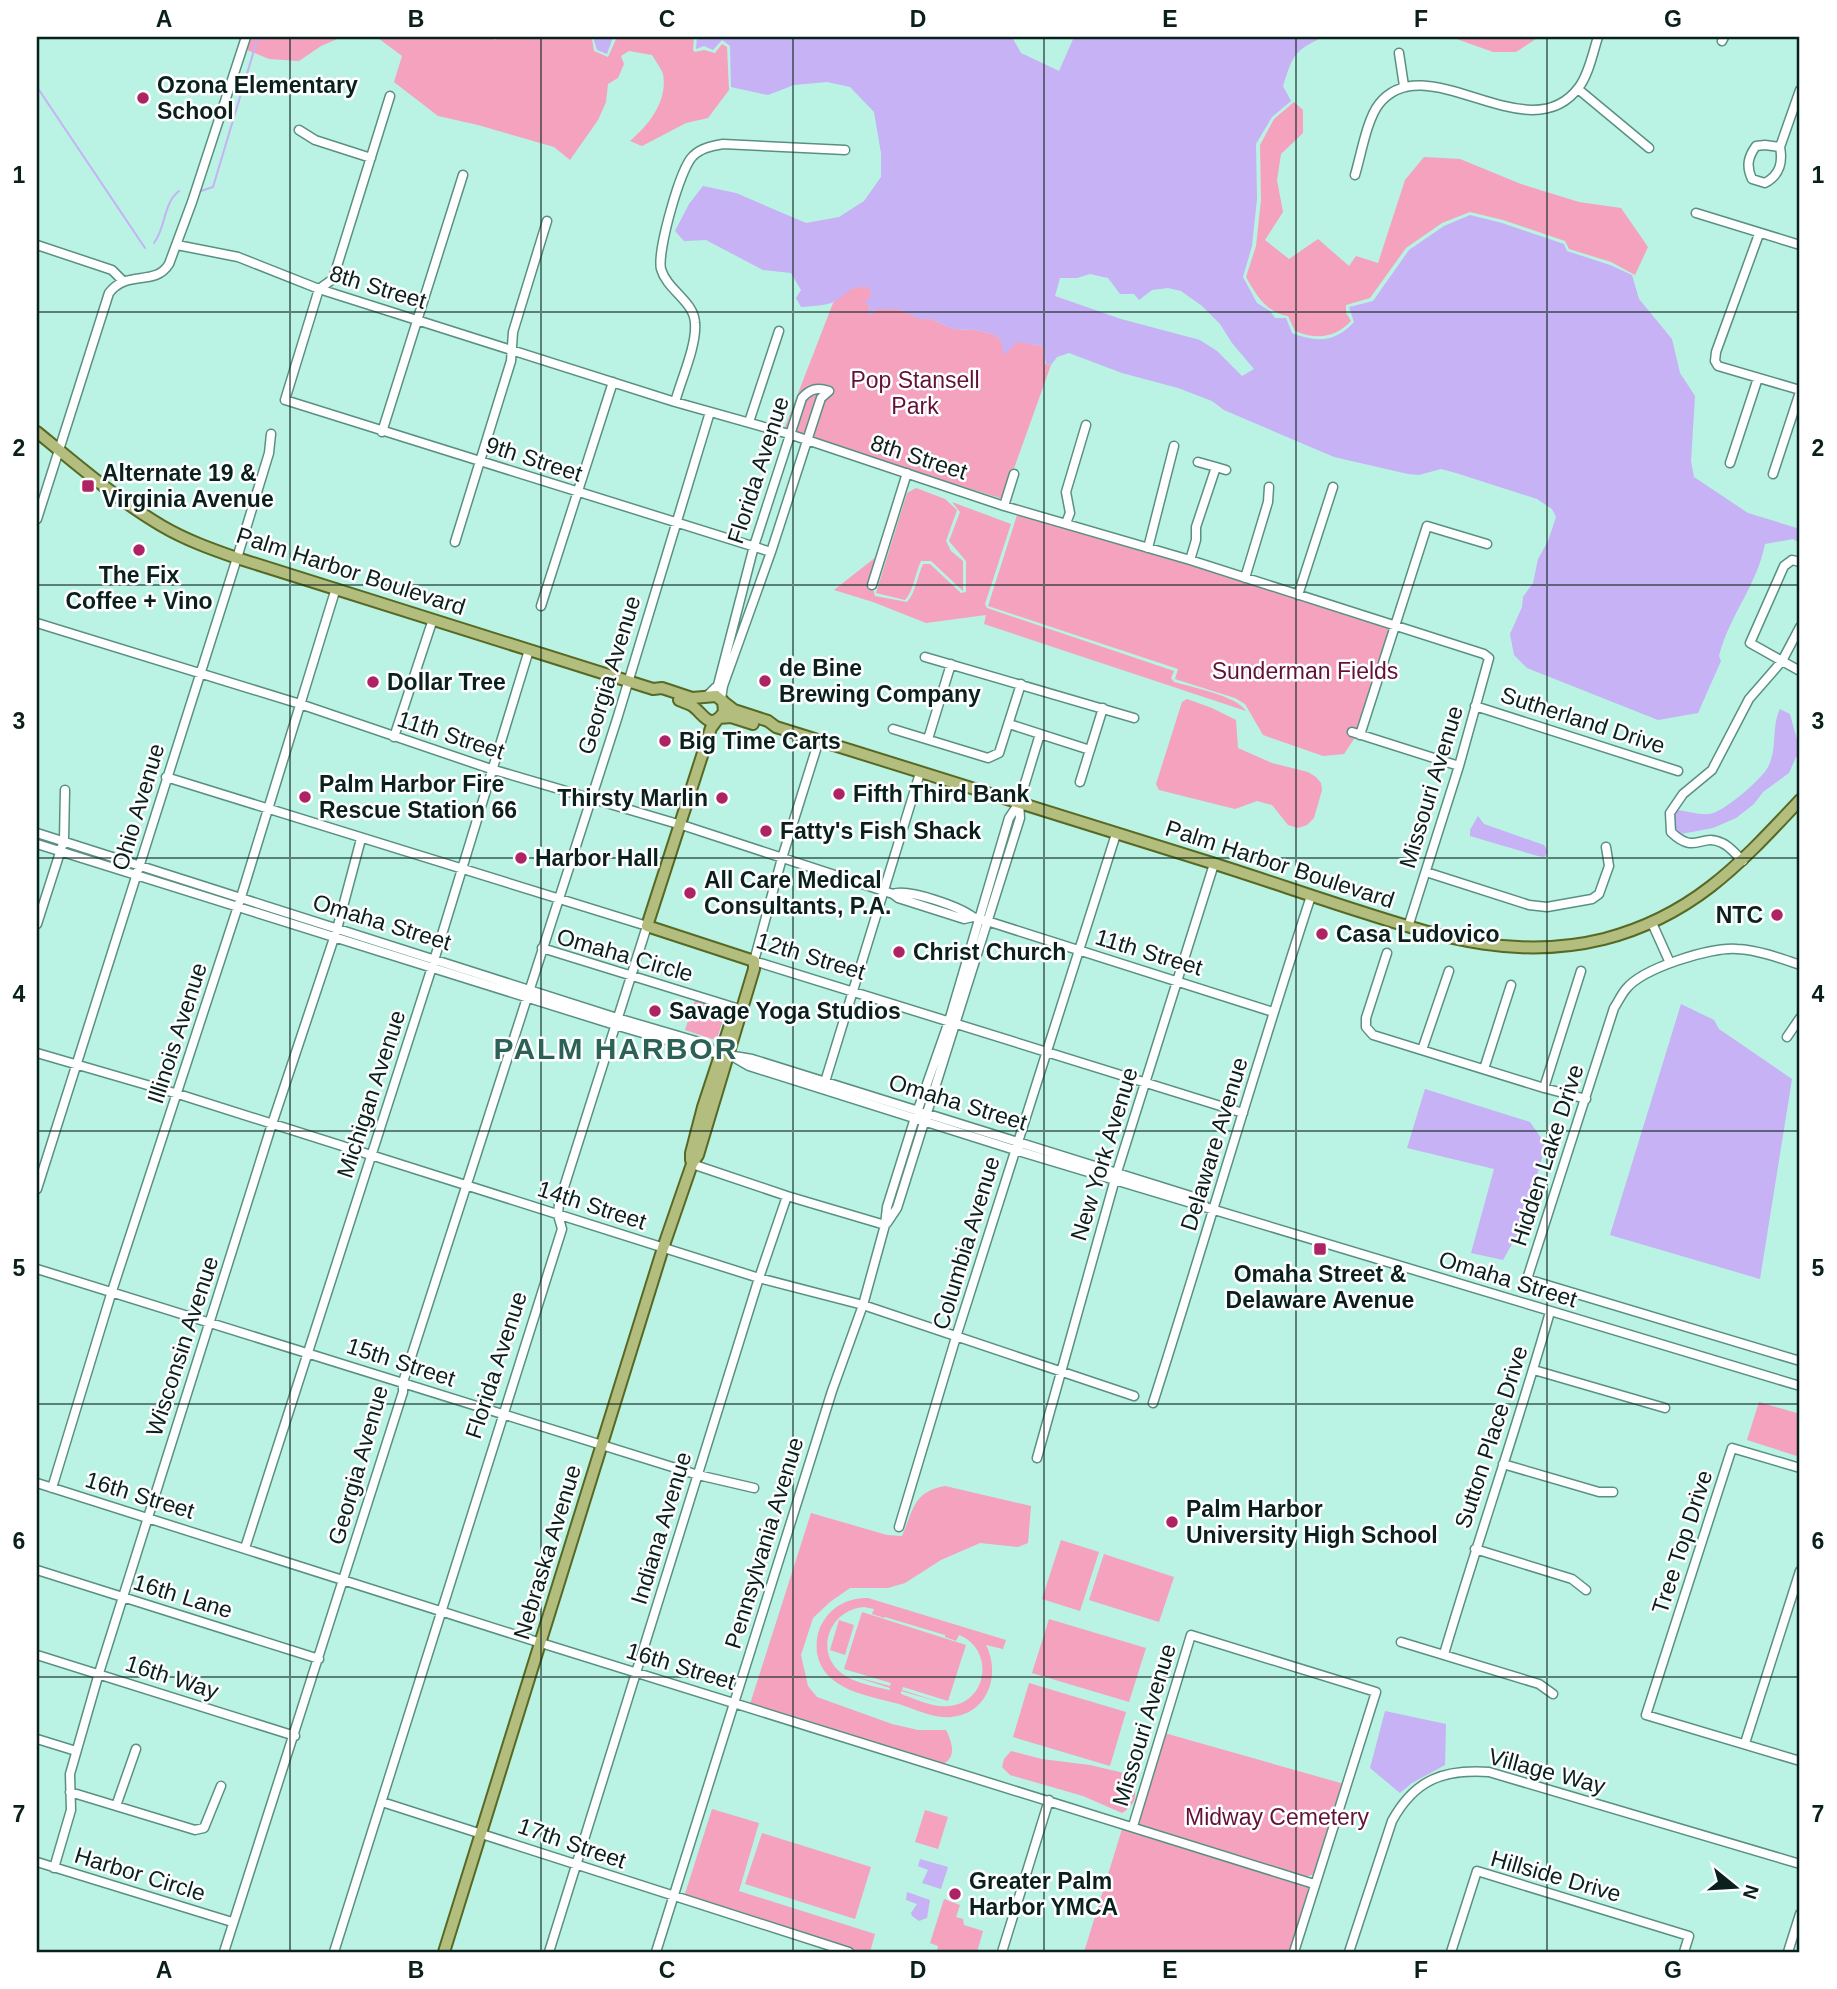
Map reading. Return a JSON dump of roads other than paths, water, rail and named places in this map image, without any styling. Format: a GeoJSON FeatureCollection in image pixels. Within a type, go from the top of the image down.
{"type":"FeatureCollection","features":[{"type":"Feature","properties":{"kind":"main road","name":"Palm Harbor Boulevard"},"geometry":{"type":"LineString","coordinates":[[41,435],[134,508],[192,542],[653,689],[690,704],[701,715]]}},
{"type":"Feature","properties":{"kind":"main road","name":"Palm Harbor Boulevard"},"geometry":{"type":"LineString","coordinates":[[653,689],[662,688],[692,698],[707,695]]}},
{"type":"Feature","properties":{"kind":"main road"},"geometry":{"type":"LineString","coordinates":[[776,727],[766,728],[731,718],[710,720],[701,715],[699,703],[707,695],[722,700],[734,710],[768,721],[776,727],[1019,803]]}},
{"type":"Feature","properties":{"kind":"main road"},"geometry":{"type":"LineString","coordinates":[[718,719],[724,712],[722,700]]}},
{"type":"Feature","properties":{"kind":"main road","name":"Florida Avenue"},"geometry":{"type":"LineString","coordinates":[[690,790],[693,761],[703,731],[701,715]]}},
{"type":"Feature","properties":{"kind":"main road","name":"Florida Avenue"},"geometry":{"type":"LineString","coordinates":[[647,926],[711,728],[718,719]]}},
{"type":"Feature","properties":{"kind":"main road","name":"Palm Harbor Boulevard"},"geometry":{"type":"LineString","coordinates":[[1019,803],[1408,927],[1460,941],[1520,949],[1587,942],[1652,923],[1682,907],[1743,861],[1800,800]]}},
{"type":"Feature","properties":{"kind":"main road","name":"12th Street"},"geometry":{"type":"LineString","coordinates":[[647,926],[754,961]]}},
{"type":"Feature","properties":{"kind":"main road","name":"Nebraska Avenue"},"geometry":{"type":"LineString","coordinates":[[444,1952],[663,1248],[692,1164],[698,1155],[747,968],[754,961]]}},
{"type":"Feature","properties":{"kind":"main road","name":"Nebraska Avenue"},"geometry":{"type":"LineString","coordinates":[[725,1055],[754,961]]}},
{"type":"Feature","properties":{"kind":"street"},"geometry":{"type":"LineString","coordinates":[[37,519],[109,293],[122,280],[155,275],[166,269],[177,245],[246,37]]}},
{"type":"Feature","properties":{"kind":"street"},"geometry":{"type":"LineString","coordinates":[[1355,175],[1377,106],[1388,94],[1404,86],[1423,84],[1529,111],[1545,109],[1561,102],[1578,89],[1598,37]]}},
{"type":"Feature","properties":{"kind":"street"},"geometry":{"type":"LineString","coordinates":[[1399,53],[1404,86]]}},
{"type":"Feature","properties":{"kind":"street"},"geometry":{"type":"LineString","coordinates":[[1578,89],[1649,148]]}},
{"type":"Feature","properties":{"kind":"street"},"geometry":{"type":"LineString","coordinates":[[1780,147],[1756,146],[1749,156],[1747,169],[1752,179],[1765,183],[1773,179],[1782,162],[1780,147],[1799,95]]}},
{"type":"Feature","properties":{"kind":"street"},"geometry":{"type":"LineString","coordinates":[[319,289],[333,279],[390,96]]}},
{"type":"Feature","properties":{"kind":"street"},"geometry":{"type":"LineString","coordinates":[[299,130],[315,140],[371,158]]}},
{"type":"Feature","properties":{"kind":"street"},"geometry":{"type":"LineString","coordinates":[[675,402],[695,333],[695,320],[690,307],[662,272],[661,253],[673,203],[691,157],[709,147],[723,144],[845,150]]}},
{"type":"Feature","properties":{"kind":"street"},"geometry":{"type":"LineString","coordinates":[[382,432],[463,175]]}},
{"type":"Feature","properties":{"kind":"street"},"geometry":{"type":"LineString","coordinates":[[1696,213],[1800,245]]}},
{"type":"Feature","properties":{"kind":"street"},"geometry":{"type":"LineString","coordinates":[[455,541],[482,462],[511,361],[513,332],[547,221]]}},
{"type":"Feature","properties":{"kind":"street"},"geometry":{"type":"LineString","coordinates":[[1759,234],[1715,361],[1718,366],[1800,391],[1773,474]]}},
{"type":"Feature","properties":{"kind":"street"},"geometry":{"type":"LineString","coordinates":[[37,245],[112,270],[122,280]]}},
{"type":"Feature","properties":{"kind":"street","name":"8th Street"},"geometry":{"type":"LineString","coordinates":[[177,245],[238,257],[319,289],[675,402],[789,434],[1004,506],[1475,650],[1489,658]]}},
{"type":"Feature","properties":{"kind":"street","name":"9th Street"},"geometry":{"type":"LineString","coordinates":[[319,289],[285,400],[771,552]]}},
{"type":"Feature","properties":{"kind":"street"},"geometry":{"type":"LineString","coordinates":[[749,422],[779,331]]}},
{"type":"Feature","properties":{"kind":"street"},"geometry":{"type":"LineString","coordinates":[[1730,463],[1758,378]]}},
{"type":"Feature","properties":{"kind":"street"},"geometry":{"type":"LineString","coordinates":[[541,606],[613,382]]}},
{"type":"Feature","properties":{"kind":"street","name":"Florida Avenue"},"geometry":{"type":"LineString","coordinates":[[707,695],[718,685],[754,546],[802,398],[808,390],[820,388],[829,391],[821,398],[771,552],[732,660],[722,700]]}},
{"type":"Feature","properties":{"kind":"street","name":"Georgia Avenue"},"geometry":{"type":"LineString","coordinates":[[542,948],[628,681],[710,412]]}},
{"type":"Feature","properties":{"kind":"street"},"geometry":{"type":"LineString","coordinates":[[1066,523],[1070,513],[1066,492],[1086,425]]}},
{"type":"Feature","properties":{"kind":"street","name":"Ohio Avenue"},"geometry":{"type":"LineString","coordinates":[[37,1189],[41,1163],[77,1066],[237,558],[269,453],[271,434]]}},
{"type":"Feature","properties":{"kind":"street"},"geometry":{"type":"LineString","coordinates":[[1148,548],[1174,446]]}},
{"type":"Feature","properties":{"kind":"street"},"geometry":{"type":"LineString","coordinates":[[1198,462],[1226,470]]}},
{"type":"Feature","properties":{"kind":"street"},"geometry":{"type":"LineString","coordinates":[[1190,561],[1196,540],[1196,527],[1216,467]]}},
{"type":"Feature","properties":{"kind":"street"},"geometry":{"type":"LineString","coordinates":[[872,585],[907,473]]}},
{"type":"Feature","properties":{"kind":"street"},"geometry":{"type":"LineString","coordinates":[[1004,506],[1014,474]]}},
{"type":"Feature","properties":{"kind":"street"},"geometry":{"type":"LineString","coordinates":[[1245,578],[1268,502],[1269,487]]}},
{"type":"Feature","properties":{"kind":"street"},"geometry":{"type":"LineString","coordinates":[[1298,595],[1333,487]]}},
{"type":"Feature","properties":{"kind":"street"},"geometry":{"type":"LineString","coordinates":[[1459,766],[1356,734],[1396,626],[1427,526],[1487,544]]}},
{"type":"Feature","properties":{"kind":"street"},"geometry":{"type":"LineString","coordinates":[[1800,562],[1792,560],[1784,566],[1750,643],[1800,671]]}},
{"type":"Feature","properties":{"kind":"street","name":"Illinois Avenue"},"geometry":{"type":"LineString","coordinates":[[52,1488],[112,1291],[240,902],[336,588]]}},
{"type":"Feature","properties":{"kind":"street"},"geometry":{"type":"LineString","coordinates":[[394,737],[433,619]]}},
{"type":"Feature","properties":{"kind":"street","name":"11th Street"},"geometry":{"type":"LineString","coordinates":[[37,623],[300,704],[491,769],[678,825],[964,919],[979,919],[1273,1012]]}},
{"type":"Feature","properties":{"kind":"street"},"geometry":{"type":"LineString","coordinates":[[1743,861],[1723,843],[1713,841],[1688,844],[1681,841],[1671,832],[1670,813],[1683,793],[1712,770],[1749,699],[1782,661],[1800,627]]}},
{"type":"Feature","properties":{"kind":"street","name":"Michigan Avenue"},"geometry":{"type":"LineString","coordinates":[[245,1548],[433,963],[529,650]]}},
{"type":"Feature","properties":{"kind":"street"},"geometry":{"type":"LineString","coordinates":[[925,657],[1134,718]]}},
{"type":"Feature","properties":{"kind":"street","name":"Missouri Avenue"},"geometry":{"type":"LineString","coordinates":[[1408,927],[1459,766],[1489,658]]}},
{"type":"Feature","properties":{"kind":"street"},"geometry":{"type":"LineString","coordinates":[[928,739],[951,664]]}},
{"type":"Feature","properties":{"kind":"street"},"geometry":{"type":"LineString","coordinates":[[893,729],[988,758],[999,753],[1021,684]]}},
{"type":"Feature","properties":{"kind":"street","name":"Sutherland Drive"},"geometry":{"type":"LineString","coordinates":[[1475,706],[1678,771]]}},
{"type":"Feature","properties":{"kind":"street"},"geometry":{"type":"LineString","coordinates":[[1080,782],[1103,708]]}},
{"type":"Feature","properties":{"kind":"street"},"geometry":{"type":"LineString","coordinates":[[1009,724],[1090,750]]}},
{"type":"Feature","properties":{"kind":"street","name":"Pennsylvania Avenue"},"geometry":{"type":"LineString","coordinates":[[885,1225],[897,1208],[926,1117],[1009,818],[1019,803],[1040,734]]}},
{"type":"Feature","properties":{"kind":"street","name":"Nebraska Avenue"},"geometry":{"type":"LineString","coordinates":[[754,961],[782,858],[819,740]]}},
{"type":"Feature","properties":{"kind":"street"},"geometry":{"type":"LineString","coordinates":[[824,1086],[920,773]]}},
{"type":"Feature","properties":{"kind":"street","name":"12th Street"},"geometry":{"type":"LineString","coordinates":[[166,777],[647,926]]}},
{"type":"Feature","properties":{"kind":"street"},"geometry":{"type":"LineString","coordinates":[[37,924],[64,841],[65,790]]}},
{"type":"Feature","properties":{"kind":"street","name":"Omaha Street"},"geometry":{"type":"LineString","coordinates":[[37,833],[240,902],[704,1051],[752,1059],[824,1086],[1018,1141],[1116,1176]]}},
{"type":"Feature","properties":{"kind":"street","name":"Columbia Avenue"},"geometry":{"type":"LineString","coordinates":[[899,1527],[956,1337],[1116,834]]}},
{"type":"Feature","properties":{"kind":"street","name":"Wisconsin Avenue"},"geometry":{"type":"LineString","coordinates":[[54,1868],[71,1810],[70,1774],[99,1673],[335,933],[361,839]]}},
{"type":"Feature","properties":{"kind":"street","name":"Omaha Street"},"geometry":{"type":"LineString","coordinates":[[37,844],[137,876],[240,902]]}},
{"type":"Feature","properties":{"kind":"street"},"geometry":{"type":"LineString","coordinates":[[1426,872],[1547,908],[1592,899],[1599,894],[1609,866],[1606,847]]}},
{"type":"Feature","properties":{"kind":"street","name":"New York Avenue"},"geometry":{"type":"LineString","coordinates":[[1037,1458],[1116,1176],[1214,864]]}},
{"type":"Feature","properties":{"kind":"street","name":"Delaware Avenue"},"geometry":{"type":"LineString","coordinates":[[1153,1403],[1311,896]]}},
{"type":"Feature","properties":{"kind":"street"},"geometry":{"type":"LineString","coordinates":[[1652,923],[1671,963]]}},
{"type":"Feature","properties":{"kind":"street","name":"Florida Avenue"},"geometry":{"type":"LineString","coordinates":[[334,1952],[562,1228],[558,1215],[559,1203],[647,926]]}},
{"type":"Feature","properties":{"kind":"street","name":"Omaha Circle"},"geometry":{"type":"LineString","coordinates":[[528,994],[542,948],[736,1008]]}},
{"type":"Feature","properties":{"kind":"street","name":"Hidden Lake Drive"},"geometry":{"type":"LineString","coordinates":[[1800,964],[1734,948],[1707,951],[1671,963],[1627,988],[1614,1008],[1587,1099],[1527,1279],[1800,1361]]}},
{"type":"Feature","properties":{"kind":"street"},"geometry":{"type":"LineString","coordinates":[[1387,953],[1365,1024],[1373,1035],[1587,1099]]}},
{"type":"Feature","properties":{"kind":"street","name":"12th Street"},"geometry":{"type":"LineString","coordinates":[[754,961],[1243,1113]]}},
{"type":"Feature","properties":{"kind":"street"},"geometry":{"type":"LineString","coordinates":[[1422,1050],[1449,971]]}},
{"type":"Feature","properties":{"kind":"street"},"geometry":{"type":"LineString","coordinates":[[1544,1088],[1581,971]]}},
{"type":"Feature","properties":{"kind":"street"},"geometry":{"type":"LineString","coordinates":[[1484,1069],[1511,985]]}},
{"type":"Feature","properties":{"kind":"street","name":"Georgia Avenue"},"geometry":{"type":"LineString","coordinates":[[224,1952],[345,1579],[403,1392],[402,1382],[468,1186],[528,994]]}},
{"type":"Feature","properties":{"kind":"street"},"geometry":{"type":"LineString","coordinates":[[1787,1037],[1800,1018]]}},
{"type":"Feature","properties":{"kind":"street","name":"Pennsylvania Avenue"},"geometry":{"type":"LineString","coordinates":[[656,1952],[828,1404],[863,1305],[885,1225],[887,1208],[916,1114],[952,1022]]}},
{"type":"Feature","properties":{"kind":"street","name":"14th Street"},"geometry":{"type":"LineString","coordinates":[[37,1053],[178,1094],[759,1278],[863,1305],[1134,1396]]}},
{"type":"Feature","properties":{"kind":"street","name":"Omaha Street"},"geometry":{"type":"LineString","coordinates":[[926,1117],[1015,1150],[1197,1198],[1205,1206],[1800,1386]]}},
{"type":"Feature","properties":{"kind":"street"},"geometry":{"type":"LineString","coordinates":[[692,1164],[885,1225]]}},
{"type":"Feature","properties":{"kind":"street","name":"Indiana Avenue"},"geometry":{"type":"LineString","coordinates":[[549,1952],[787,1196]]}},
{"type":"Feature","properties":{"kind":"street","name":"15th Street"},"geometry":{"type":"LineString","coordinates":[[37,1269],[698,1475],[754,1488]]}},
{"type":"Feature","properties":{"kind":"street","name":"Sutton Place Drive"},"geometry":{"type":"LineString","coordinates":[[1444,1654],[1550,1312]]}},
{"type":"Feature","properties":{"kind":"street"},"geometry":{"type":"LineString","coordinates":[[1534,1370],[1665,1408]]}},
{"type":"Feature","properties":{"kind":"street","name":"Tree Top Drive"},"geometry":{"type":"LineString","coordinates":[[1745,1743],[1646,1715],[1732,1448],[1800,1468]]}},
{"type":"Feature","properties":{"kind":"street"},"geometry":{"type":"LineString","coordinates":[[1503,1464],[1599,1492],[1613,1492]]}},
{"type":"Feature","properties":{"kind":"street","name":"16th Street"},"geometry":{"type":"LineString","coordinates":[[37,1483],[1314,1884]]}},
{"type":"Feature","properties":{"kind":"street"},"geometry":{"type":"LineString","coordinates":[[1475,1549],[1572,1579],[1586,1590]]}},
{"type":"Feature","properties":{"kind":"street","name":"16th Lane"},"geometry":{"type":"LineString","coordinates":[[37,1570],[319,1659]]}},
{"type":"Feature","properties":{"kind":"street"},"geometry":{"type":"LineString","coordinates":[[1800,1571],[1745,1743],[1800,1761]]}},
{"type":"Feature","properties":{"kind":"street","name":"Missouri Avenue"},"geometry":{"type":"LineString","coordinates":[[1133,1826],[1191,1635],[1376,1692],[1314,1884]]}},
{"type":"Feature","properties":{"kind":"street"},"geometry":{"type":"LineString","coordinates":[[1401,1642],[1539,1684],[1553,1694]]}},
{"type":"Feature","properties":{"kind":"street","name":"16th Way"},"geometry":{"type":"LineString","coordinates":[[37,1655],[295,1736]]}},
{"type":"Feature","properties":{"kind":"street"},"geometry":{"type":"LineString","coordinates":[[37,1739],[76,1751]]}},
{"type":"Feature","properties":{"kind":"street"},"geometry":{"type":"LineString","coordinates":[[116,1806],[136,1749]]}},
{"type":"Feature","properties":{"kind":"street","name":"Village Way"},"geometry":{"type":"LineString","coordinates":[[1349,1952],[1399,1807],[1425,1783],[1436,1777],[1465,1770],[1489,1772],[1800,1864]]}},
{"type":"Feature","properties":{"kind":"street"},"geometry":{"type":"LineString","coordinates":[[71,1792],[195,1830],[204,1828],[221,1786]]}},
{"type":"Feature","properties":{"kind":"street"},"geometry":{"type":"LineString","coordinates":[[1002,1952],[1049,1800]]}},
{"type":"Feature","properties":{"kind":"street","name":"17th Street"},"geometry":{"type":"LineString","coordinates":[[382,1801],[674,1898],[849,1952]]}},
{"type":"Feature","properties":{"kind":"street","name":"Harbor Circle"},"geometry":{"type":"LineString","coordinates":[[37,1862],[232,1922]]}},
{"type":"Feature","properties":{"kind":"street","name":"Hillside Drive"},"geometry":{"type":"LineString","coordinates":[[1451,1952],[1477,1871],[1689,1936],[1684,1952]]}},
{"type":"Feature","properties":{"kind":"street"},"geometry":{"type":"LineString","coordinates":[[1294,1952],[1314,1884]]}},
{"type":"Feature","properties":{"kind":"street"},"geometry":{"type":"LineString","coordinates":[[1788,1952],[1800,1914]]}},
{"type":"Feature","properties":{"kind":"waterway"},"geometry":{"type":"LineString","coordinates":[[201,191],[213,187],[258,37]]}},
{"type":"Feature","properties":{"kind":"waterway"},"geometry":{"type":"LineString","coordinates":[[37,87],[145,248]]}},
{"type":"Feature","properties":{"kind":"waterway"},"geometry":{"type":"LineString","coordinates":[[154,243],[170,202],[179,191]]}},
{"type":"Feature","properties":{"kind":"place","name":"Ozona Elementary School"},"geometry":{"type":"Point","coordinates":[143,98]}},
{"type":"Feature","properties":{"kind":"place","name":"Alternate 19 & Virginia Avenue"},"geometry":{"type":"Point","coordinates":[88,486]}},
{"type":"Feature","properties":{"kind":"place","name":"The Fix Coffee + Vino"},"geometry":{"type":"Point","coordinates":[139,550]}},
{"type":"Feature","properties":{"kind":"place","name":"de Bine Brewing Company"},"geometry":{"type":"Point","coordinates":[765,681]}},
{"type":"Feature","properties":{"kind":"place","name":"Dollar Tree"},"geometry":{"type":"Point","coordinates":[373,682]}},
{"type":"Feature","properties":{"kind":"place","name":"Big Time Carts"},"geometry":{"type":"Point","coordinates":[665,741]}},
{"type":"Feature","properties":{"kind":"place","name":"Fifth Third Bank"},"geometry":{"type":"Point","coordinates":[839,794]}},
{"type":"Feature","properties":{"kind":"place","name":"Palm Harbor Fire Rescue Station 66"},"geometry":{"type":"Point","coordinates":[305,797]}},
{"type":"Feature","properties":{"kind":"place","name":"Thirsty Marlin"},"geometry":{"type":"Point","coordinates":[722,798]}},
{"type":"Feature","properties":{"kind":"place","name":"Fatty's Fish Shack"},"geometry":{"type":"Point","coordinates":[766,831]}},
{"type":"Feature","properties":{"kind":"place","name":"Harbor Hall"},"geometry":{"type":"Point","coordinates":[521,858]}},
{"type":"Feature","properties":{"kind":"place","name":"All Care Medical Consultants, P.A."},"geometry":{"type":"Point","coordinates":[690,893]}},
{"type":"Feature","properties":{"kind":"place","name":"NTC"},"geometry":{"type":"Point","coordinates":[1777,915]}},
{"type":"Feature","properties":{"kind":"place","name":"Casa Ludovico"},"geometry":{"type":"Point","coordinates":[1322,934]}},
{"type":"Feature","properties":{"kind":"place","name":"Christ Church"},"geometry":{"type":"Point","coordinates":[899,952]}},
{"type":"Feature","properties":{"kind":"place","name":"Savage Yoga Studios"},"geometry":{"type":"Point","coordinates":[655,1011]}},
{"type":"Feature","properties":{"kind":"place","name":"Omaha Street & Delaware Avenue"},"geometry":{"type":"Point","coordinates":[1320,1249]}},
{"type":"Feature","properties":{"kind":"place","name":"Palm Harbor University High School"},"geometry":{"type":"Point","coordinates":[1172,1522]}},
{"type":"Feature","properties":{"kind":"place","name":"Greater Palm Harbor YMCA"},"geometry":{"type":"Point","coordinates":[955,1894]}},
{"type":"Feature","properties":{"kind":"district","name":"PALM HARBOR"},"geometry":{"type":"Point","coordinates":[616,1048]}},
{"type":"Feature","properties":{"kind":"park label","name":"Pop Stansell Park"},"geometry":{"type":"Point","coordinates":[915,393]}},
{"type":"Feature","properties":{"kind":"park label","name":"Sunderman Fields"},"geometry":{"type":"Point","coordinates":[1305,671]}},
{"type":"Feature","properties":{"kind":"park label","name":"Midway Cemetery"},"geometry":{"type":"Point","coordinates":[1277,1817]}}]}
